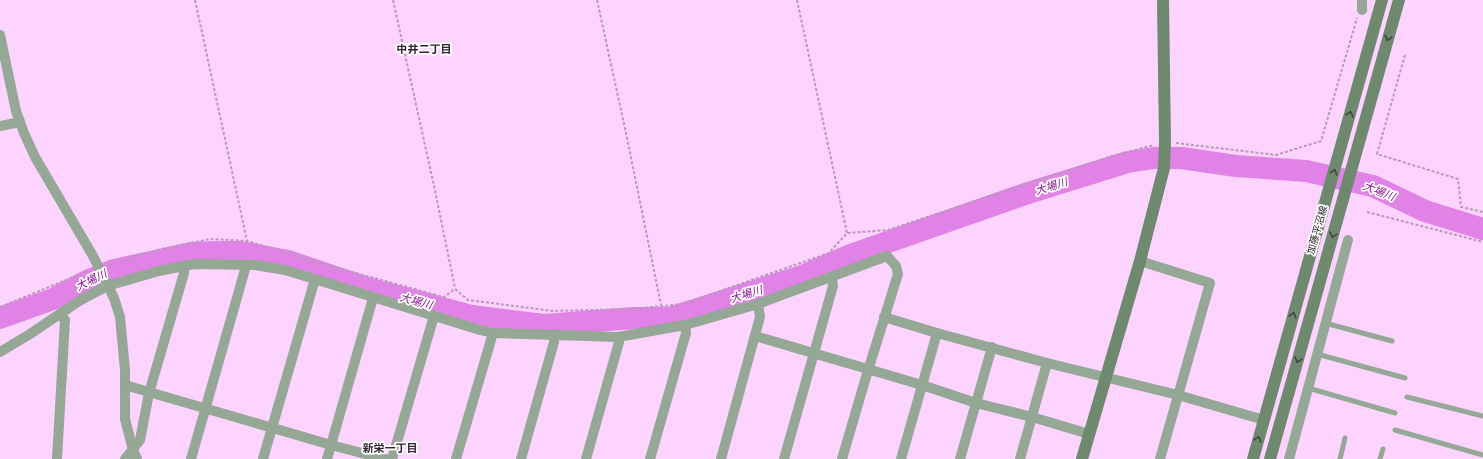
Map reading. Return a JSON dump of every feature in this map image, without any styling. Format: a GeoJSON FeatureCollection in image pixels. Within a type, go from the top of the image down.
{"type":"FeatureCollection","features":[{"type":"Feature","properties":{"kind":"main road"},"geometry":{"type":"LineString","coordinates":[[1082,459],[1140,261],[1164,168],[1163,0]]}},
{"type":"Feature","properties":{"kind":"main road","name":"加藤平沼線"},"geometry":{"type":"LineString","coordinates":[[1253,459],[1382,0]]}},
{"type":"Feature","properties":{"kind":"main road","name":"加藤平沼線"},"geometry":{"type":"LineString","coordinates":[[1270,459],[1399,0]]}},
{"type":"Feature","properties":{"kind":"street"},"geometry":{"type":"LineString","coordinates":[[0,35],[16,110],[35,157],[114,298],[120,317],[125,370],[126,419],[135,454]]}},
{"type":"Feature","properties":{"kind":"street"},"geometry":{"type":"LineString","coordinates":[[0,126],[20,122]]}},
{"type":"Feature","properties":{"kind":"street"},"geometry":{"type":"LineString","coordinates":[[1289,459],[1348,240]]}},
{"type":"Feature","properties":{"kind":"street"},"geometry":{"type":"LineString","coordinates":[[0,352],[79,301],[102,275],[159,271],[194,264],[255,265],[285,270],[373,298],[493,333],[618,337],[685,325],[758,304],[887,256],[896,266],[898,274],[842,459]]}},
{"type":"Feature","properties":{"kind":"street"},"geometry":{"type":"LineString","coordinates":[[1140,261],[1210,282],[1160,459]]}},
{"type":"Feature","properties":{"kind":"street"},"geometry":{"type":"LineString","coordinates":[[125,459],[135,454],[140,440],[149,392],[184,273],[183,266]]}},
{"type":"Feature","properties":{"kind":"street"},"geometry":{"type":"LineString","coordinates":[[191,459],[246,266]]}},
{"type":"Feature","properties":{"kind":"street"},"geometry":{"type":"LineString","coordinates":[[784,459],[833,286],[832,277]]}},
{"type":"Feature","properties":{"kind":"street"},"geometry":{"type":"LineString","coordinates":[[263,459],[314,279]]}},
{"type":"Feature","properties":{"kind":"street"},"geometry":{"type":"LineString","coordinates":[[327,459],[373,298]]}},
{"type":"Feature","properties":{"kind":"street"},"geometry":{"type":"LineString","coordinates":[[721,459],[760,317],[758,304]]}},
{"type":"Feature","properties":{"kind":"street"},"geometry":{"type":"LineString","coordinates":[[57,459],[65,320],[60,314]]}},
{"type":"Feature","properties":{"kind":"street"},"geometry":{"type":"LineString","coordinates":[[392,459],[434,316]]}},
{"type":"Feature","properties":{"kind":"street"},"geometry":{"type":"LineString","coordinates":[[884,317],[1047,363],[1178,395],[1264,420]]}},
{"type":"Feature","properties":{"kind":"street"},"geometry":{"type":"LineString","coordinates":[[650,459],[686,333],[685,325]]}},
{"type":"Feature","properties":{"kind":"street"},"geometry":{"type":"LineString","coordinates":[[456,459],[493,333]]}},
{"type":"Feature","properties":{"kind":"street"},"geometry":{"type":"LineString","coordinates":[[901,459],[937,333]]}},
{"type":"Feature","properties":{"kind":"street"},"geometry":{"type":"LineString","coordinates":[[521,459],[554,342],[554,334]]}},
{"type":"Feature","properties":{"kind":"street"},"geometry":{"type":"LineString","coordinates":[[755,336],[922,385],[976,403],[1032,417],[1089,434]]}},
{"type":"Feature","properties":{"kind":"street"},"geometry":{"type":"LineString","coordinates":[[586,459],[619,342],[618,337]]}},
{"type":"Feature","properties":{"kind":"street"},"geometry":{"type":"LineString","coordinates":[[960,459],[992,347]]}},
{"type":"Feature","properties":{"kind":"street"},"geometry":{"type":"LineString","coordinates":[[1020,459],[1047,363]]}},
{"type":"Feature","properties":{"kind":"street"},"geometry":{"type":"LineString","coordinates":[[125,385],[331,445],[385,459]]}},
{"type":"Feature","properties":{"kind":"lane"},"geometry":{"type":"LineString","coordinates":[[1326,323],[1392,341]]}},
{"type":"Feature","properties":{"kind":"lane"},"geometry":{"type":"LineString","coordinates":[[1317,354],[1404,378]]}},
{"type":"Feature","properties":{"kind":"lane"},"geometry":{"type":"LineString","coordinates":[[1308,388],[1395,413]]}},
{"type":"Feature","properties":{"kind":"lane"},"geometry":{"type":"LineString","coordinates":[[1407,397],[1483,416]]}},
{"type":"Feature","properties":{"kind":"lane"},"geometry":{"type":"LineString","coordinates":[[1395,430],[1483,455]]}},
{"type":"Feature","properties":{"kind":"lane"},"geometry":{"type":"LineString","coordinates":[[1340,459],[1346,438]]}},
{"type":"Feature","properties":{"kind":"lane"},"geometry":{"type":"LineString","coordinates":[[1380,459],[1383,449]]}},
{"type":"Feature","properties":{"kind":"path"},"geometry":{"type":"LineString","coordinates":[[195,0],[247,241]]}},
{"type":"Feature","properties":{"kind":"path"},"geometry":{"type":"LineString","coordinates":[[393,0],[455,289],[468,300],[553,311],[632,309],[683,304],[829,252],[847,233],[888,230],[1109,156],[1165,142],[1276,154],[1321,141],[1361,7]]}},
{"type":"Feature","properties":{"kind":"path"},"geometry":{"type":"LineString","coordinates":[[597,0],[661,305]]}},
{"type":"Feature","properties":{"kind":"path"},"geometry":{"type":"LineString","coordinates":[[797,0],[847,233]]}},
{"type":"Feature","properties":{"kind":"path"},"geometry":{"type":"LineString","coordinates":[[1405,55],[1377,154],[1458,179],[1461,207],[1483,212]]}},
{"type":"Feature","properties":{"kind":"path"},"geometry":{"type":"LineString","coordinates":[[1367,212],[1483,242]]}},
{"type":"Feature","properties":{"kind":"path"},"geometry":{"type":"LineString","coordinates":[[0,307],[76,276],[102,275],[113,264],[161,249],[210,239],[247,241],[319,264],[444,297],[455,289]]}},
{"type":"Feature","properties":{"kind":"waterway","name":"大場川"},"geometry":{"type":"LineString","coordinates":[[0,318],[53,299],[87,281],[114,270],[192,253],[214,252],[241,252],[288,261],[364,287],[472,316],[544,325],[634,318],[669,318],[802,276],[848,256],[1028,193],[1128,162],[1154,158],[1181,158],[1236,166],[1306,171],[1373,186],[1425,211],[1483,229]]}},
{"type":"Feature","properties":{"kind":"district","name":"中井二丁目"},"geometry":{"type":"Point","coordinates":[424,49]}},
{"type":"Feature","properties":{"kind":"district","name":"新栄一丁目"},"geometry":{"type":"Point","coordinates":[390,448]}}]}
